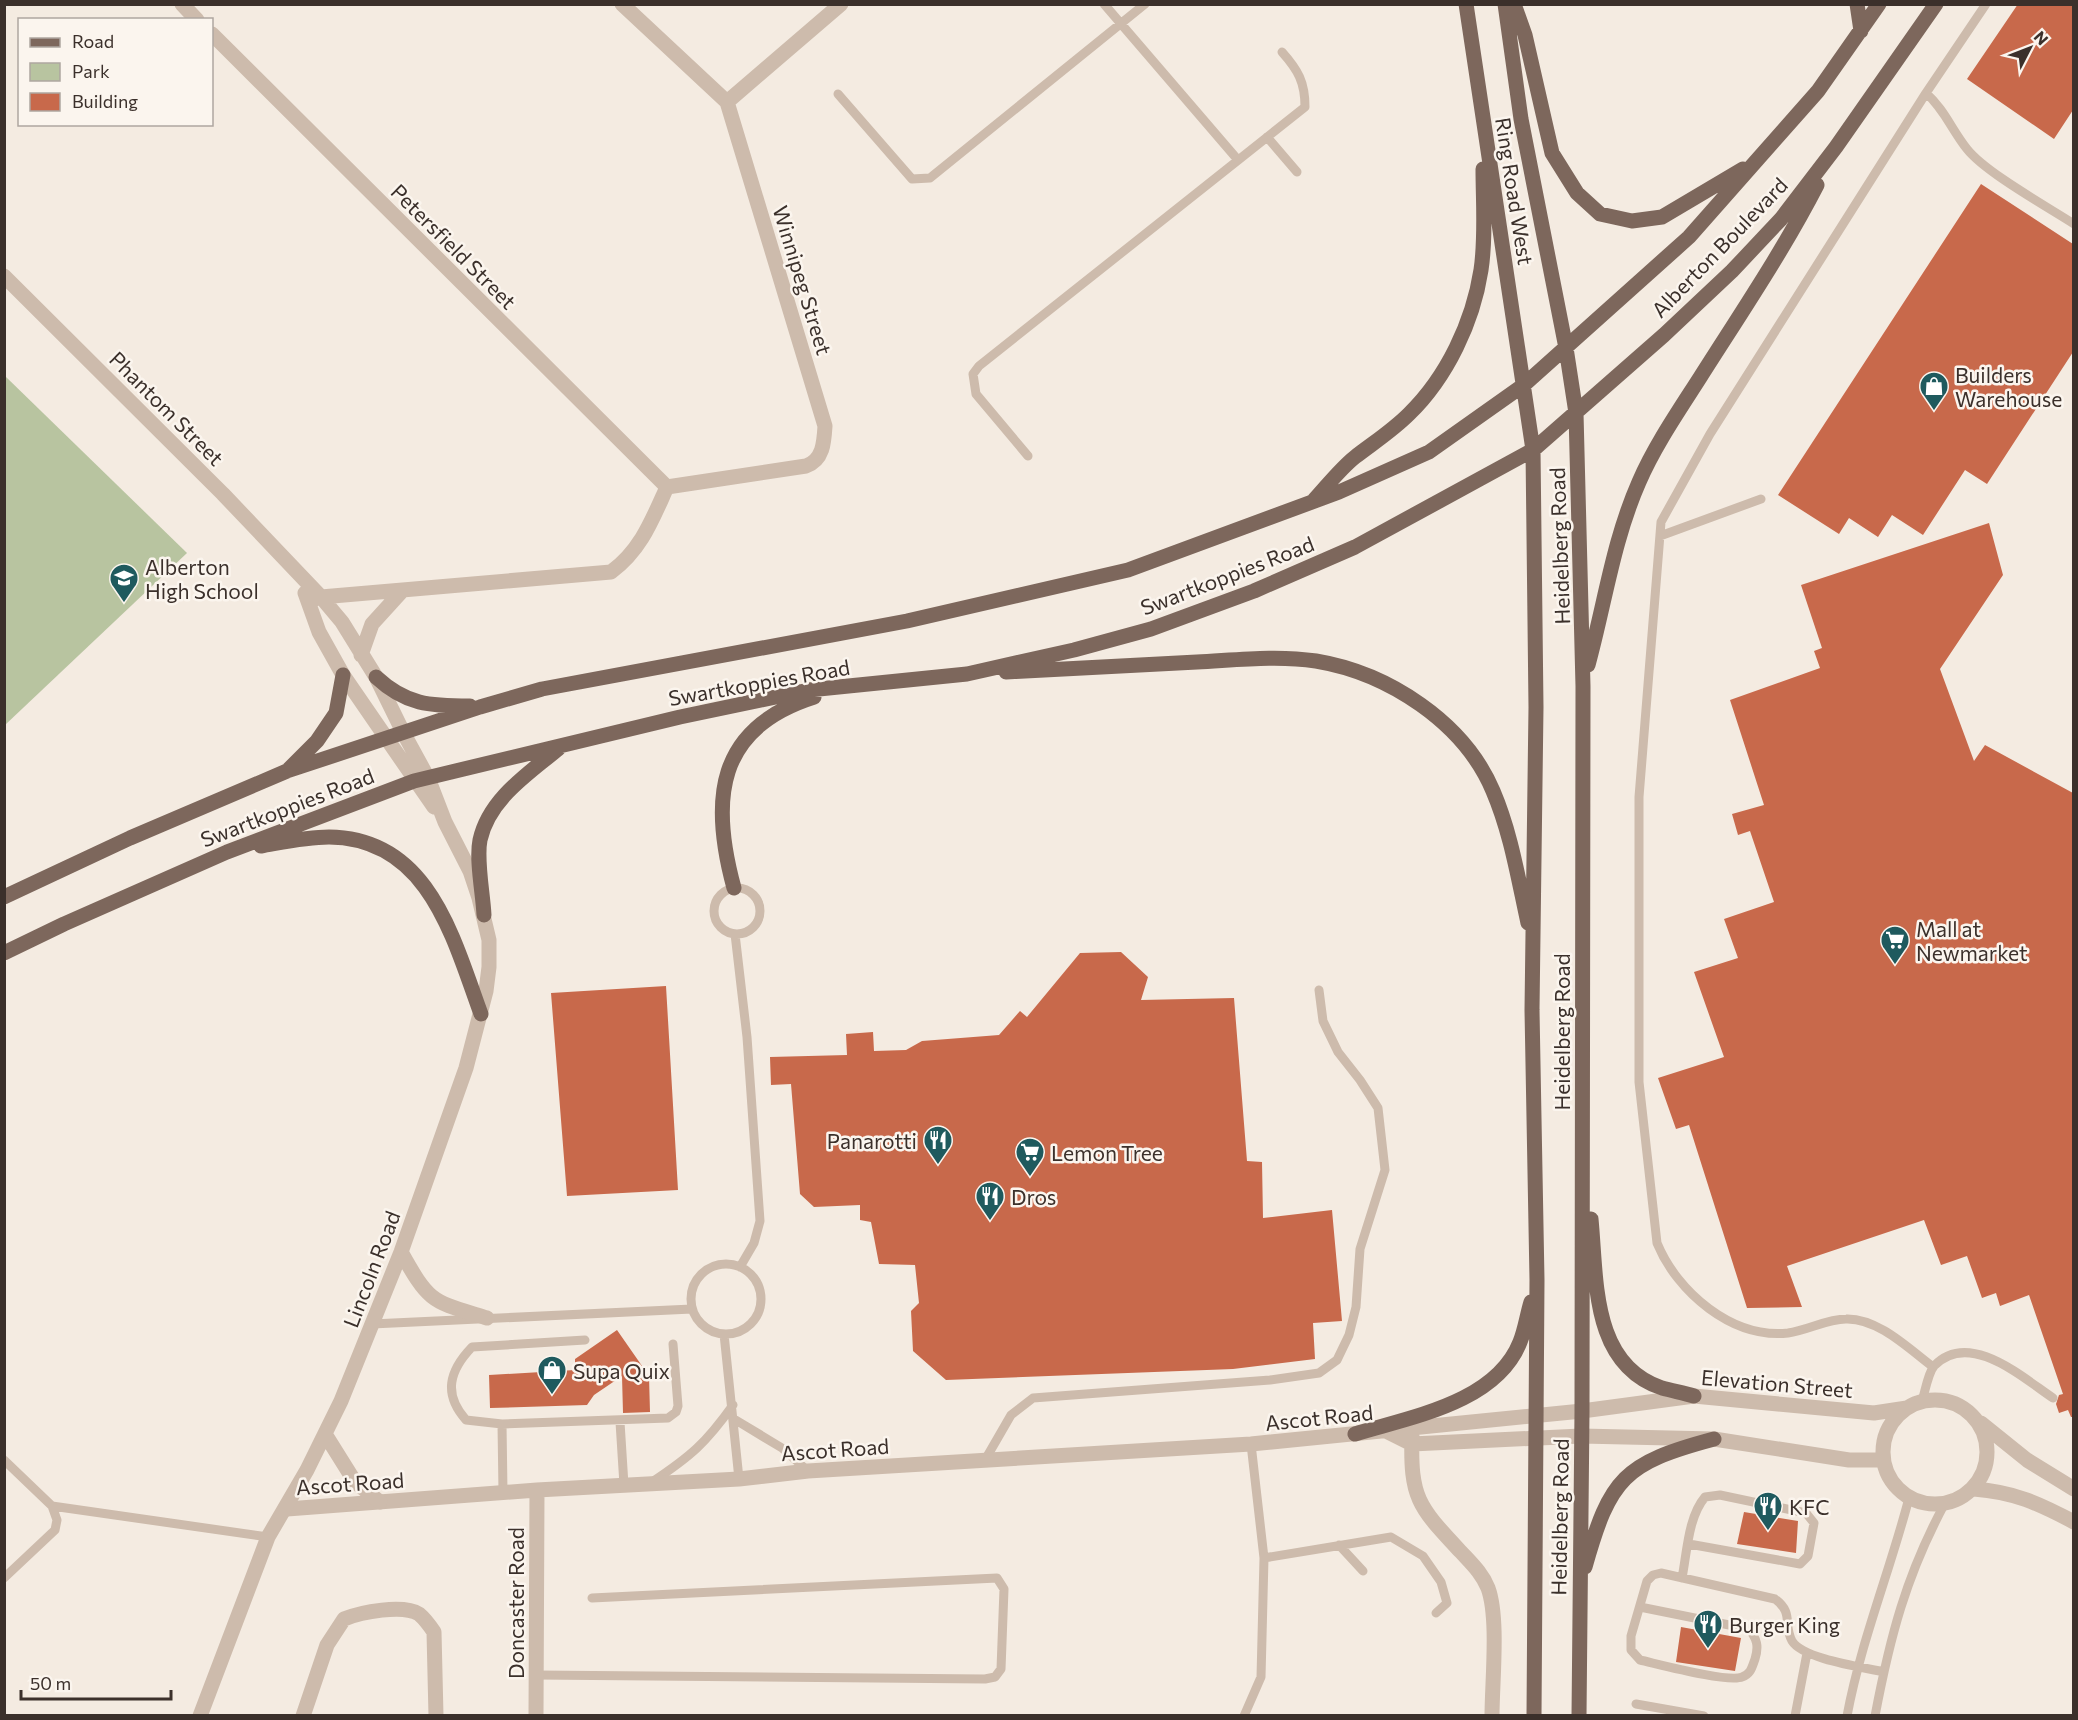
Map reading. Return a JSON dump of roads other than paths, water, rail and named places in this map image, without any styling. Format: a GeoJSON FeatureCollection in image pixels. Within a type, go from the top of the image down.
{"type":"FeatureCollection","features":[{"type":"Feature","properties":{"kind":"main road","name":"Ring Road West"},"geometry":{"type":"LineString","coordinates":[[1466,4],[1525,384]]}},
{"type":"Feature","properties":{"kind":"main road","name":"Ring Road West"},"geometry":{"type":"LineString","coordinates":[[1505,4],[1521,118],[1566,348]]}},
{"type":"Feature","properties":{"kind":"main road"},"geometry":{"type":"LineString","coordinates":[[1514,4],[1525,35],[1552,153],[1577,193],[1600,214],[1632,221],[1662,217],[1758,160]]}},
{"type":"Feature","properties":{"kind":"main road"},"geometry":{"type":"LineString","coordinates":[[1857,4],[1861,31]]}},
{"type":"Feature","properties":{"kind":"main road","name":"Alberton Boulevard"},"geometry":{"type":"LineString","coordinates":[[1566,348],[1689,237],[1818,91],[1879,4]]}},
{"type":"Feature","properties":{"kind":"main road","name":"Alberton Boulevard"},"geometry":{"type":"LineString","coordinates":[[1576,413],[1732,271],[1781,219],[1836,147],[1936,4]]}},
{"type":"Feature","properties":{"kind":"main road"},"geometry":{"type":"LineString","coordinates":[[1312,502],[1353,459],[1386,435],[1433,387],[1470,316],[1481,269],[1483,120]]}},
{"type":"Feature","properties":{"kind":"main road"},"geometry":{"type":"LineString","coordinates":[[1583,686],[1609,570],[1628,508],[1641,478],[1683,404],[1796,225],[1836,147]]}},
{"type":"Feature","properties":{"kind":"main road","name":"Swartkoppies Road"},"geometry":{"type":"LineString","coordinates":[[4,897],[130,838],[287,771],[404,734],[480,706],[542,689],[907,621],[1128,570],[1312,502],[1429,452],[1525,384],[1566,348]]}},
{"type":"Feature","properties":{"kind":"main road","name":"Heidelberg Road"},"geometry":{"type":"LineString","coordinates":[[1566,348],[1576,413],[1583,686],[1582,1411],[1579,1716]]}},
{"type":"Feature","properties":{"kind":"main road","name":"Heidelberg Road"},"geometry":{"type":"LineString","coordinates":[[1525,384],[1533,450],[1536,707],[1533,949],[1537,1280],[1534,1716]]}},
{"type":"Feature","properties":{"kind":"main road","name":"Swartkoppies Road"},"geometry":{"type":"LineString","coordinates":[[4,953],[227,852],[421,779],[797,692],[967,674],[1151,629],[1254,591],[1355,547],[1533,450],[1576,413]]}},
{"type":"Feature","properties":{"kind":"main road"},"geometry":{"type":"LineString","coordinates":[[967,674],[1271,658],[1316,661],[1363,674],[1397,689],[1432,712],[1456,736],[1492,789],[1510,838],[1533,949]]}},
{"type":"Feature","properties":{"kind":"main road"},"geometry":{"type":"LineString","coordinates":[[287,771],[317,741],[336,713],[343,675]]}},
{"type":"Feature","properties":{"kind":"main road"},"geometry":{"type":"LineString","coordinates":[[376,677],[394,693],[416,701],[438,706],[480,706]]}},
{"type":"Feature","properties":{"kind":"main road"},"geometry":{"type":"LineString","coordinates":[[734,888],[724,844],[721,796],[727,772],[746,735],[766,720],[798,702],[848,686]]}},
{"type":"Feature","properties":{"kind":"main road"},"geometry":{"type":"LineString","coordinates":[[484,915],[480,842],[485,824],[495,806],[518,782],[562,745]]}},
{"type":"Feature","properties":{"kind":"main road"},"geometry":{"type":"LineString","coordinates":[[227,852],[330,837],[368,843],[389,853],[415,873],[435,903],[451,933],[481,1014]]}},
{"type":"Feature","properties":{"kind":"main road"},"geometry":{"type":"LineString","coordinates":[[1582,1139],[1602,1320],[1609,1343],[1630,1368],[1647,1380],[1661,1388],[1694,1396]]}},
{"type":"Feature","properties":{"kind":"main road"},"geometry":{"type":"LineString","coordinates":[[1355,1434],[1454,1404],[1476,1392],[1509,1361],[1520,1343],[1537,1280]]}},
{"type":"Feature","properties":{"kind":"main road"},"geometry":{"type":"LineString","coordinates":[[1580,1588],[1601,1515],[1620,1484],[1645,1462],[1677,1449],[1714,1439]]}},
{"type":"Feature","properties":{"kind":"street"},"geometry":{"type":"LineString","coordinates":[[182,4],[195,18]]}},
{"type":"Feature","properties":{"kind":"street"},"geometry":{"type":"LineString","coordinates":[[622,4],[727,102],[841,4]]}},
{"type":"Feature","properties":{"kind":"street","name":"Petersfield Street"},"geometry":{"type":"LineString","coordinates":[[213,35],[667,487]]}},
{"type":"Feature","properties":{"kind":"street","name":"Winnipeg Street"},"geometry":{"type":"LineString","coordinates":[[667,487],[806,466],[820,455],[824,442],[825,426],[727,102]]}},
{"type":"Feature","properties":{"kind":"street","name":"Phantom Street"},"geometry":{"type":"LineString","coordinates":[[4,276],[223,494],[298,574],[315,599],[342,622],[376,677],[404,734],[421,779]]}},
{"type":"Feature","properties":{"kind":"street"},"geometry":{"type":"LineString","coordinates":[[315,599],[611,572],[627,560],[644,539],[667,487]]}},
{"type":"Feature","properties":{"kind":"street"},"geometry":{"type":"LineString","coordinates":[[361,655],[372,624],[402,591]]}},
{"type":"Feature","properties":{"kind":"street","name":"Phantom Street"},"geometry":{"type":"LineString","coordinates":[[315,599],[319,632],[343,675],[387,739],[421,779]]}},
{"type":"Feature","properties":{"kind":"street","name":"Lincoln Road"},"geometry":{"type":"LineString","coordinates":[[200,1716],[268,1537],[287,1509],[325,1434],[401,1252],[466,1068],[481,1014],[489,967],[489,940],[484,915],[470,871],[421,779]]}},
{"type":"Feature","properties":{"kind":"street"},"geometry":{"type":"LineString","coordinates":[[401,1252],[429,1296],[440,1304],[487,1318]]}},
{"type":"Feature","properties":{"kind":"street","name":"Elevation Street"},"geometry":{"type":"LineString","coordinates":[[1536,1416],[1694,1396],[1874,1413],[1906,1408],[1922,1401],[1939,1400],[1956,1404],[2027,1460],[2073,1489]]}},
{"type":"Feature","properties":{"kind":"street","name":"Elevation Street"},"geometry":{"type":"LineString","coordinates":[[1883,1460],[1887,1430],[1906,1408]]}},
{"type":"Feature","properties":{"kind":"street","name":"Ascot Road"},"geometry":{"type":"LineString","coordinates":[[287,1509],[503,1492],[739,1479],[808,1471],[1251,1444],[1386,1431],[1412,1426],[1536,1416]]}},
{"type":"Feature","properties":{"kind":"street"},"geometry":{"type":"LineString","coordinates":[[1535,1437],[1714,1439],[1849,1460],[1883,1460],[1896,1488],[1909,1498],[1926,1504],[1944,1505],[1960,1499],[1974,1489],[1983,1476],[1988,1459],[1987,1442],[1974,1418]]}},
{"type":"Feature","properties":{"kind":"street"},"geometry":{"type":"LineString","coordinates":[[1412,1426],[1410,1463],[1422,1507],[1428,1518],[1480,1572],[1492,1602],[1492,1716]]}},
{"type":"Feature","properties":{"kind":"street","name":"Ascot Road"},"geometry":{"type":"LineString","coordinates":[[1386,1431],[1412,1444],[1535,1437]]}},
{"type":"Feature","properties":{"kind":"street"},"geometry":{"type":"LineString","coordinates":[[325,1434],[355,1482],[380,1502]]}},
{"type":"Feature","properties":{"kind":"street"},"geometry":{"type":"LineString","coordinates":[[1974,1489],[1994,1491],[2035,1501],[2073,1522]]}},
{"type":"Feature","properties":{"kind":"street","name":"Doncaster Road"},"geometry":{"type":"LineString","coordinates":[[536,1716],[537,1490]]}},
{"type":"Feature","properties":{"kind":"street"},"geometry":{"type":"LineString","coordinates":[[303,1716],[327,1645],[344,1619],[356,1614],[408,1610],[418,1614],[435,1632],[436,1716]]}},
{"type":"Feature","properties":{"kind":"lane"},"geometry":{"type":"LineString","coordinates":[[1104,4],[1238,160]]}},
{"type":"Feature","properties":{"kind":"lane"},"geometry":{"type":"LineString","coordinates":[[838,94],[912,179],[930,178],[1145,4]]}},
{"type":"Feature","properties":{"kind":"lane"},"geometry":{"type":"LineString","coordinates":[[1933,1367],[1878,1328],[1848,1319],[1790,1333],[1768,1334],[1739,1325],[1718,1314],[1687,1291],[1667,1266],[1657,1243],[1639,1082],[1639,796],[1661,522],[1710,434],[1926,93],[1986,4]]}},
{"type":"Feature","properties":{"kind":"lane"},"geometry":{"type":"LineString","coordinates":[[1028,456],[976,394],[973,374],[979,366],[1305,107],[1305,90],[1300,74],[1282,52]]}},
{"type":"Feature","properties":{"kind":"lane"},"geometry":{"type":"LineString","coordinates":[[1926,93],[1938,104],[1967,150],[1995,172],[2073,224]]}},
{"type":"Feature","properties":{"kind":"lane"},"geometry":{"type":"LineString","coordinates":[[1267,137],[1297,172]]}},
{"type":"Feature","properties":{"kind":"lane"},"geometry":{"type":"LineString","coordinates":[[1660,536],[1761,499]]}},
{"type":"Feature","properties":{"kind":"lane"},"geometry":{"type":"LineString","coordinates":[[734,888],[750,892],[758,901],[760,910],[753,928],[735,934],[723,928],[714,911],[722,894],[734,888]]}},
{"type":"Feature","properties":{"kind":"lane"},"geometry":{"type":"LineString","coordinates":[[735,934],[747,1037],[760,1221],[754,1244],[740,1267]]}},
{"type":"Feature","properties":{"kind":"lane"},"geometry":{"type":"LineString","coordinates":[[985,1460],[1011,1415],[1033,1398],[1270,1380],[1319,1373],[1337,1360],[1350,1335],[1356,1307],[1360,1249],[1385,1170],[1378,1108],[1338,1052],[1323,1021],[1319,990]]}},
{"type":"Feature","properties":{"kind":"lane"},"geometry":{"type":"LineString","coordinates":[[717,1264],[740,1267],[754,1278],[760,1288],[759,1311],[745,1328],[724,1334],[702,1325],[692,1309],[691,1292],[695,1281],[703,1272],[717,1264]]}},
{"type":"Feature","properties":{"kind":"lane"},"geometry":{"type":"LineString","coordinates":[[372,1324],[692,1309]]}},
{"type":"Feature","properties":{"kind":"lane"},"geometry":{"type":"LineString","coordinates":[[724,1334],[739,1479]]}},
{"type":"Feature","properties":{"kind":"lane"},"geometry":{"type":"LineString","coordinates":[[585,1341],[471,1347],[455,1366],[451,1399],[466,1420],[502,1424],[620,1422],[668,1418],[676,1412],[678,1406],[673,1344]]}},
{"type":"Feature","properties":{"kind":"lane"},"geometry":{"type":"LineString","coordinates":[[1922,1401],[1933,1367],[1951,1355],[1976,1353],[2004,1366],[2053,1398]]}},
{"type":"Feature","properties":{"kind":"lane"},"geometry":{"type":"LineString","coordinates":[[650,1484],[709,1439],[733,1405]]}},
{"type":"Feature","properties":{"kind":"lane"},"geometry":{"type":"LineString","coordinates":[[734,1419],[782,1448],[808,1471]]}},
{"type":"Feature","properties":{"kind":"lane"},"geometry":{"type":"LineString","coordinates":[[620,1422],[624,1485]]}},
{"type":"Feature","properties":{"kind":"lane"},"geometry":{"type":"LineString","coordinates":[[502,1424],[503,1492]]}},
{"type":"Feature","properties":{"kind":"lane"},"geometry":{"type":"LineString","coordinates":[[1244,1716],[1262,1677],[1264,1558],[1251,1444]]}},
{"type":"Feature","properties":{"kind":"lane"},"geometry":{"type":"LineString","coordinates":[[4,1460],[52,1506],[57,1520],[55,1530],[4,1578]]}},
{"type":"Feature","properties":{"kind":"lane"},"geometry":{"type":"LineString","coordinates":[[1682,1578],[1689,1544],[1697,1506],[1705,1497],[1720,1495],[1806,1513],[1814,1523],[1808,1556],[1800,1564],[1689,1544]]}},
{"type":"Feature","properties":{"kind":"lane"},"geometry":{"type":"LineString","coordinates":[[1847,1716],[1857,1666],[1898,1542],[1909,1498]]}},
{"type":"Feature","properties":{"kind":"lane"},"geometry":{"type":"LineString","coordinates":[[1875,1716],[1902,1598],[1944,1505]]}},
{"type":"Feature","properties":{"kind":"lane"},"geometry":{"type":"LineString","coordinates":[[52,1506],[268,1537]]}},
{"type":"Feature","properties":{"kind":"lane"},"geometry":{"type":"LineString","coordinates":[[1264,1558],[1391,1538],[1423,1556],[1441,1582],[1447,1603],[1436,1613]]}},
{"type":"Feature","properties":{"kind":"lane"},"geometry":{"type":"LineString","coordinates":[[1339,1545],[1364,1571]]}},
{"type":"Feature","properties":{"kind":"lane"},"geometry":{"type":"LineString","coordinates":[[1640,1607],[1749,1629],[1757,1638],[1758,1650],[1750,1672],[1740,1678],[1726,1678],[1640,1660],[1631,1650],[1640,1607],[1647,1581],[1653,1575],[1661,1573],[1776,1599],[1788,1613],[1788,1630],[1793,1643],[1807,1653],[1884,1672]]}},
{"type":"Feature","properties":{"kind":"lane"},"geometry":{"type":"LineString","coordinates":[[536,1675],[985,1679],[995,1677],[1001,1669],[1004,1589],[997,1578],[592,1598]]}},
{"type":"Feature","properties":{"kind":"lane"},"geometry":{"type":"LineString","coordinates":[[1795,1716],[1807,1653]]}},
{"type":"Feature","properties":{"kind":"lane"},"geometry":{"type":"LineString","coordinates":[[1636,1704],[1704,1716]]}},
{"type":"Feature","properties":{"kind":"place","name":"Builders Warehouse"},"geometry":{"type":"Point","coordinates":[1934,412]}},
{"type":"Feature","properties":{"kind":"place","name":"Alberton High School"},"geometry":{"type":"Point","coordinates":[124,604]}},
{"type":"Feature","properties":{"kind":"place","name":"Mall at Newmarket"},"geometry":{"type":"Point","coordinates":[1895,966]}},
{"type":"Feature","properties":{"kind":"place","name":"Panarotti"},"geometry":{"type":"Point","coordinates":[938,1166]}},
{"type":"Feature","properties":{"kind":"place","name":"Lemon Tree"},"geometry":{"type":"Point","coordinates":[1030,1178]}},
{"type":"Feature","properties":{"kind":"place","name":"Dros"},"geometry":{"type":"Point","coordinates":[990,1222]}},
{"type":"Feature","properties":{"kind":"place","name":"Supa Quix"},"geometry":{"type":"Point","coordinates":[552,1396]}},
{"type":"Feature","properties":{"kind":"place","name":"KFC"},"geometry":{"type":"Point","coordinates":[1768,1532]}},
{"type":"Feature","properties":{"kind":"place","name":"Burger King"},"geometry":{"type":"Point","coordinates":[1708,1650]}}]}
